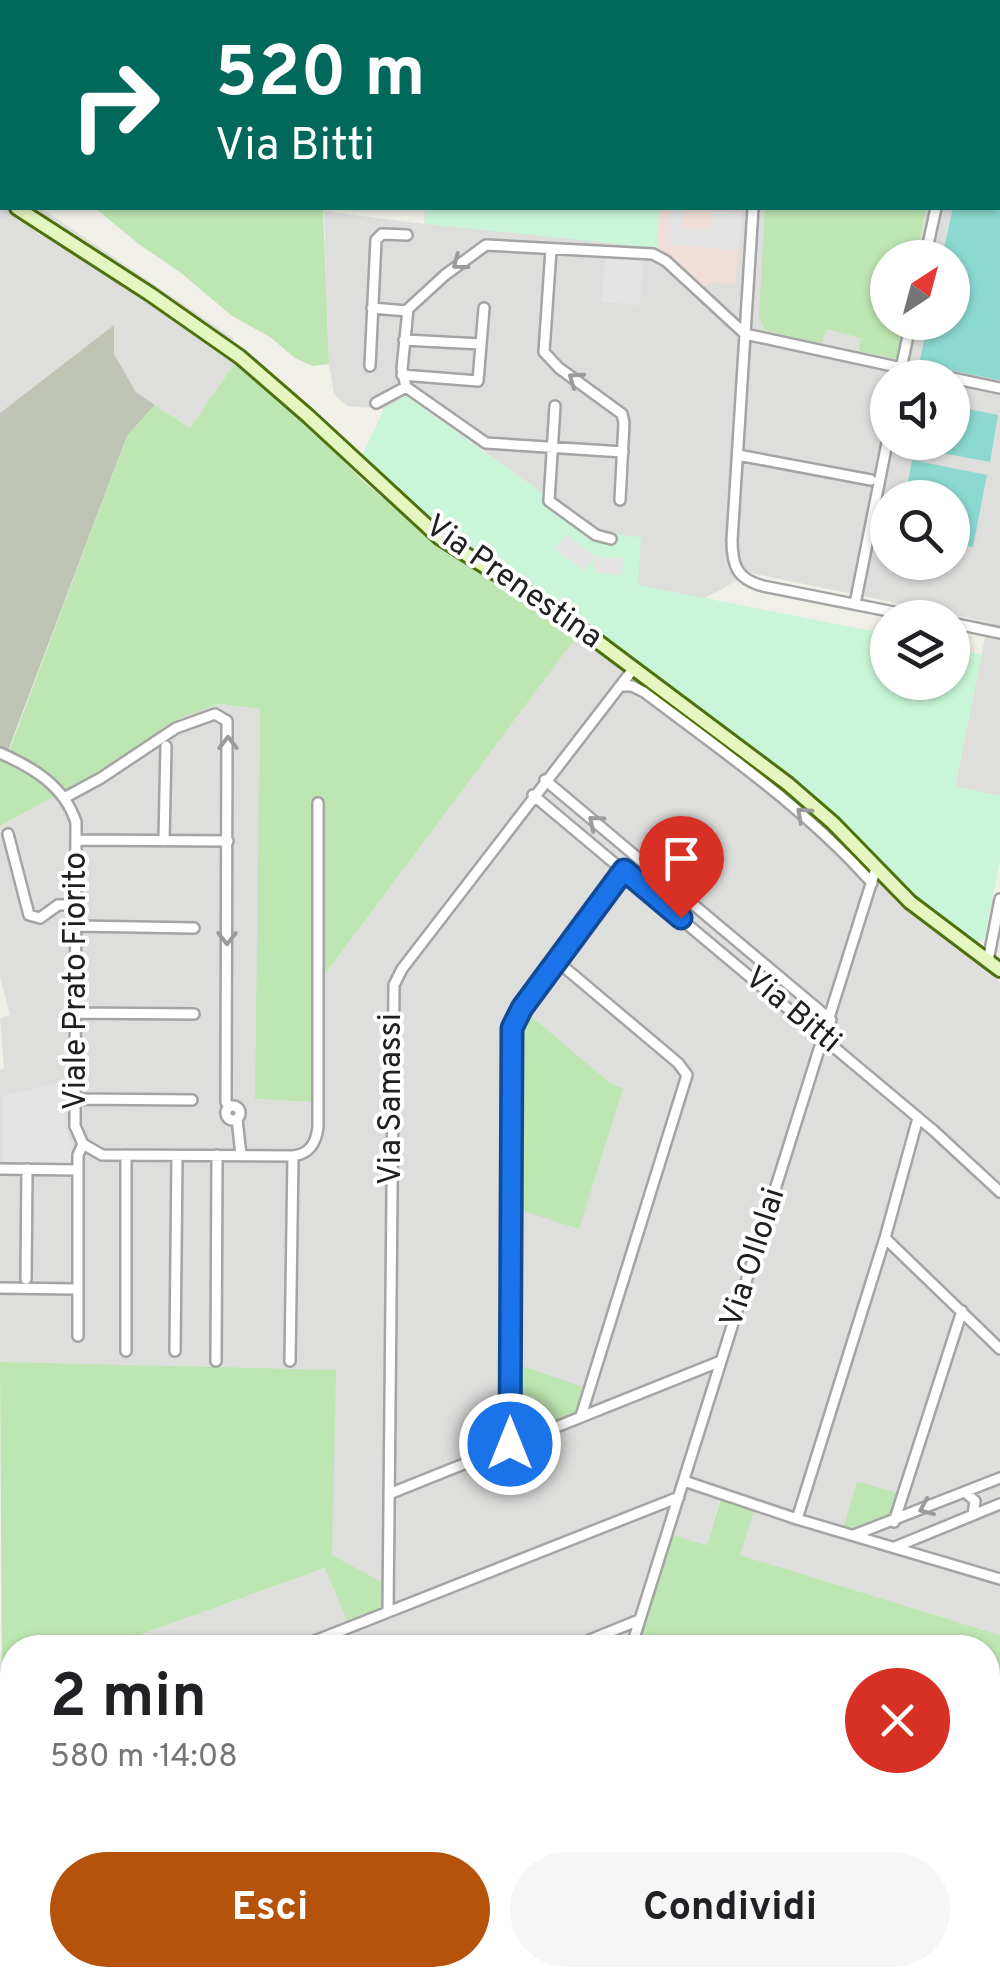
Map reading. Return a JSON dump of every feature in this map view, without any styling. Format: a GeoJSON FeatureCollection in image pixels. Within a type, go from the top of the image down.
{"type":"FeatureCollection","features":[{"type":"Feature","properties":{"kind":"main road","name":"Via Prenestina"},"geometry":{"type":"LineString","coordinates":[[21,210],[214,338],[289,398],[440,538],[550,606],[798,792],[914,904],[1000,970]]}},
{"type":"Feature","properties":{"kind":"street"},"geometry":{"type":"LineString","coordinates":[[753,210],[732,545],[736,571],[764,586],[870,607]]}},
{"type":"Feature","properties":{"kind":"street"},"geometry":{"type":"LineString","coordinates":[[930,240],[936,210]]}},
{"type":"Feature","properties":{"kind":"street"},"geometry":{"type":"LineString","coordinates":[[370,366],[377,238],[384,234],[407,235]]}},
{"type":"Feature","properties":{"kind":"street"},"geometry":{"type":"LineString","coordinates":[[622,452],[484,442],[406,388],[402,375],[407,311],[444,275],[483,246],[653,254],[666,261],[746,334],[870,365]]}},
{"type":"Feature","properties":{"kind":"street"},"geometry":{"type":"LineString","coordinates":[[550,249],[545,354],[620,412],[624,420],[620,500]]}},
{"type":"Feature","properties":{"kind":"street"},"geometry":{"type":"LineString","coordinates":[[372,308],[407,311]]}},
{"type":"Feature","properties":{"kind":"street"},"geometry":{"type":"LineString","coordinates":[[402,375],[478,381],[484,308]]}},
{"type":"Feature","properties":{"kind":"street"},"geometry":{"type":"LineString","coordinates":[[404,340],[481,344]]}},
{"type":"Feature","properties":{"kind":"street"},"geometry":{"type":"LineString","coordinates":[[970,382],[1000,388]]}},
{"type":"Feature","properties":{"kind":"street"},"geometry":{"type":"LineString","coordinates":[[376,403],[406,388]]}},
{"type":"Feature","properties":{"kind":"street"},"geometry":{"type":"LineString","coordinates":[[555,406],[549,501],[596,535],[611,539]]}},
{"type":"Feature","properties":{"kind":"street"},"geometry":{"type":"LineString","coordinates":[[738,455],[871,480]]}},
{"type":"Feature","properties":{"kind":"street"},"geometry":{"type":"LineString","coordinates":[[855,604],[884,460]]}},
{"type":"Feature","properties":{"kind":"street"},"geometry":{"type":"LineString","coordinates":[[970,627],[1000,633]]}},
{"type":"Feature","properties":{"kind":"street","name":"Via Samassi"},"geometry":{"type":"LineString","coordinates":[[388,1612],[394,985],[533,795],[634,668]]}},
{"type":"Feature","properties":{"kind":"street"},"geometry":{"type":"LineString","coordinates":[[620,686],[644,692],[781,795],[842,850],[872,884]]}},
{"type":"Feature","properties":{"kind":"street"},"geometry":{"type":"LineString","coordinates":[[0,754],[34,770],[64,798],[176,728],[218,714],[226,720],[226,1102],[227,1117],[237,1119],[241,1155]]}},
{"type":"Feature","properties":{"kind":"street"},"geometry":{"type":"LineString","coordinates":[[164,841],[166,746]]}},
{"type":"Feature","properties":{"kind":"street","name":"Via Bitti"},"geometry":{"type":"LineString","coordinates":[[545,780],[831,1020]]}},
{"type":"Feature","properties":{"kind":"street","name":"Via Bitti"},"geometry":{"type":"LineString","coordinates":[[533,795],[825,1038],[1000,1192]]}},
{"type":"Feature","properties":{"kind":"street","name":"Viale Prato Fiorito"},"geometry":{"type":"LineString","coordinates":[[64,798],[74,815],[78,840],[76,1128],[84,1144],[100,1154],[293,1156]]}},
{"type":"Feature","properties":{"kind":"street"},"geometry":{"type":"LineString","coordinates":[[290,1361],[293,1156],[311,1148],[318,1127],[318,803]]}},
{"type":"Feature","properties":{"kind":"street"},"geometry":{"type":"LineString","coordinates":[[8,834],[29,916],[40,918],[58,905],[78,905]]}},
{"type":"Feature","properties":{"kind":"street"},"geometry":{"type":"LineString","coordinates":[[78,840],[228,841]]}},
{"type":"Feature","properties":{"kind":"street","name":"Via Ollolai"},"geometry":{"type":"LineString","coordinates":[[635,1635],[876,868]]}},
{"type":"Feature","properties":{"kind":"street"},"geometry":{"type":"LineString","coordinates":[[510,1444],[512,1032],[520,1011],[624,870]]}},
{"type":"Feature","properties":{"kind":"street"},"geometry":{"type":"LineString","coordinates":[[988,960],[1000,900]]}},
{"type":"Feature","properties":{"kind":"street"},"geometry":{"type":"LineString","coordinates":[[78,926],[194,928]]}},
{"type":"Feature","properties":{"kind":"street"},"geometry":{"type":"LineString","coordinates":[[558,962],[680,1064],[687,1079],[581,1416]]}},
{"type":"Feature","properties":{"kind":"street"},"geometry":{"type":"LineString","coordinates":[[77,1014],[194,1014]]}},
{"type":"Feature","properties":{"kind":"street"},"geometry":{"type":"LineString","coordinates":[[76,1099],[192,1100]]}},
{"type":"Feature","properties":{"kind":"street"},"geometry":{"type":"LineString","coordinates":[[797,1519],[886,1238],[918,1118]]}},
{"type":"Feature","properties":{"kind":"street"},"geometry":{"type":"LineString","coordinates":[[78,1336],[78,1155],[84,1144]]}},
{"type":"Feature","properties":{"kind":"street"},"geometry":{"type":"LineString","coordinates":[[126,1155],[126,1351]]}},
{"type":"Feature","properties":{"kind":"street"},"geometry":{"type":"LineString","coordinates":[[216,1361],[217,1155]]}},
{"type":"Feature","properties":{"kind":"street"},"geometry":{"type":"LineString","coordinates":[[175,1351],[177,1156]]}},
{"type":"Feature","properties":{"kind":"street"},"geometry":{"type":"LineString","coordinates":[[0,1168],[78,1170]]}},
{"type":"Feature","properties":{"kind":"street"},"geometry":{"type":"LineString","coordinates":[[26,1279],[27,1169]]}},
{"type":"Feature","properties":{"kind":"street"},"geometry":{"type":"LineString","coordinates":[[886,1238],[1000,1348]]}},
{"type":"Feature","properties":{"kind":"street"},"geometry":{"type":"LineString","coordinates":[[0,1288],[78,1289]]}},
{"type":"Feature","properties":{"kind":"street"},"geometry":{"type":"LineString","coordinates":[[894,1522],[962,1311]]}},
{"type":"Feature","properties":{"kind":"street"},"geometry":{"type":"LineString","coordinates":[[389,1494],[721,1361]]}},
{"type":"Feature","properties":{"kind":"street"},"geometry":{"type":"LineString","coordinates":[[851,1536],[1000,1478]]}},
{"type":"Feature","properties":{"kind":"street"},"geometry":{"type":"LineString","coordinates":[[684,1480],[851,1536],[1000,1579]]}},
{"type":"Feature","properties":{"kind":"street"},"geometry":{"type":"LineString","coordinates":[[986,1483],[986,1494],[1000,1504]]}},
{"type":"Feature","properties":{"kind":"street"},"geometry":{"type":"LineString","coordinates":[[965,1492],[975,1500],[974,1515]]}},
{"type":"Feature","properties":{"kind":"street"},"geometry":{"type":"LineString","coordinates":[[330,1635],[678,1496]]}},
{"type":"Feature","properties":{"kind":"street"},"geometry":{"type":"LineString","coordinates":[[895,1548],[1000,1504]]}},
{"type":"Feature","properties":{"kind":"street"},"geometry":{"type":"LineString","coordinates":[[602,1635],[639,1620]]}},
{"type":"Feature","properties":{"kind":"shaded area"},"geometry":{"type":"Polygon","coordinates":[[[0,210],[44,210],[233,338],[234,364],[190,428],[136,392],[114,354],[113,326],[0,413],[0,210]]]}},
{"type":"Feature","properties":{"kind":"shaded area"},"geometry":{"type":"Polygon","coordinates":[[[425,210],[1000,210],[1000,796],[955,787],[988,622],[970,618],[970,600],[882,600],[751,573],[703,599],[638,585],[598,533],[407,396],[384,409],[347,406],[334,394],[329,364],[324,211],[424,224],[425,210]]]}},
{"type":"Feature","properties":{"kind":"shaded area"},"geometry":{"type":"Polygon","coordinates":[[[659,210],[743,210],[735,284],[710,282],[703,288],[657,248],[659,210]]]}},
{"type":"Feature","properties":{"kind":"shaded area"},"geometry":{"type":"Polygon","coordinates":[[[670,210],[684,210],[683,228],[710,230],[712,211],[741,213],[739,250],[668,245],[670,210]]]}},
{"type":"Feature","properties":{"kind":"shaded area"},"geometry":{"type":"Polygon","coordinates":[[[953,210],[1000,210],[1000,380],[970,374],[970,360],[920,360],[924,340],[970,340],[970,240],[946,240],[953,210]]]}},
{"type":"Feature","properties":{"kind":"shaded area"},"geometry":{"type":"Polygon","coordinates":[[[605,257],[643,260],[640,305],[602,302],[605,257]]]}},
{"type":"Feature","properties":{"kind":"shaded area"},"geometry":{"type":"Polygon","coordinates":[[[114,325],[114,354],[136,392],[155,405],[127,436],[6,756],[0,754],[0,413],[114,325]]]}},
{"type":"Feature","properties":{"kind":"shaded area"},"geometry":{"type":"Polygon","coordinates":[[[970,409],[998,415],[990,462],[970,458],[970,409]]]}},
{"type":"Feature","properties":{"kind":"shaded area"},"geometry":{"type":"Polygon","coordinates":[[[912,460],[987,475],[973,547],[970,480],[908,480],[912,460]]]}},
{"type":"Feature","properties":{"kind":"shaded area"},"geometry":{"type":"Polygon","coordinates":[[[566,534],[595,556],[623,558],[622,575],[593,572],[595,557],[584,571],[555,549],[566,534]]]}},
{"type":"Feature","properties":{"kind":"shaded area"},"geometry":{"type":"Polygon","coordinates":[[[578,635],[1000,982],[1000,1635],[739,1555],[720,1499],[707,1545],[673,1535],[640,1635],[139,1635],[326,1568],[383,1584],[0,1369],[0,1070],[4,1068],[0,1018],[10,1015],[0,977],[0,826],[104,769],[178,719],[219,704],[260,709],[256,1099],[310,1102],[311,993],[578,635]]]}},
{"type":"Feature","properties":{"kind":"shaded area"},"geometry":{"type":"Polygon","coordinates":[[[67,1081],[65,1129],[72,1144],[70,1163],[2,1162],[3,1096],[67,1081]]]}},
{"type":"Feature","properties":{"kind":"green space"},"geometry":{"type":"Polygon","coordinates":[[[97,210],[323,210],[329,364],[313,366],[295,358],[270,337],[232,316],[180,272],[97,210]]]}},
{"type":"Feature","properties":{"kind":"green space"},"geometry":{"type":"Polygon","coordinates":[[[425,210],[659,210],[657,248],[425,224],[425,210]]]}},
{"type":"Feature","properties":{"kind":"green space"},"geometry":{"type":"Polygon","coordinates":[[[765,210],[926,210],[919,240],[870,240],[870,340],[901,340],[897,359],[859,351],[861,338],[827,329],[821,344],[765,330],[759,316],[765,210]]]}},
{"type":"Feature","properties":{"kind":"green space"},"geometry":{"type":"Polygon","coordinates":[[[234,364],[303,420],[364,482],[426,534],[508,594],[578,635],[311,993],[311,1102],[255,1099],[260,709],[219,704],[178,719],[104,769],[0,826],[0,754],[7,756],[127,436],[155,405],[190,428],[234,364]]]}},
{"type":"Feature","properties":{"kind":"green space"},"geometry":{"type":"Polygon","coordinates":[[[406,396],[598,533],[641,537],[638,585],[870,631],[870,700],[970,700],[970,652],[982,655],[955,786],[1000,796],[1000,862],[984,939],[976,942],[902,885],[834,814],[770,761],[544,594],[454,541],[362,456],[384,409],[406,396]]]}},
{"type":"Feature","properties":{"kind":"green space"},"geometry":{"type":"Polygon","coordinates":[[[526,1012],[611,1084],[623,1088],[579,1229],[517,1209],[517,1179],[523,1178],[523,1172],[517,1168],[516,1149],[529,1152],[516,1147],[516,1023],[526,1012]]]}},
{"type":"Feature","properties":{"kind":"green space"},"geometry":{"type":"Polygon","coordinates":[[[0,1362],[336,1370],[332,1555],[383,1583],[383,1607],[347,1620],[325,1568],[139,1635],[2,1635],[0,1362]]]}},
{"type":"Feature","properties":{"kind":"green space"},"geometry":{"type":"Polygon","coordinates":[[[516,1364],[583,1387],[576,1414],[513,1438],[516,1364]]]}},
{"type":"Feature","properties":{"kind":"green space"},"geometry":{"type":"Polygon","coordinates":[[[857,1481],[896,1493],[889,1515],[855,1530],[844,1526],[857,1481]]]}},
{"type":"Feature","properties":{"kind":"green space"},"geometry":{"type":"Polygon","coordinates":[[[721,1498],[754,1510],[740,1555],[1000,1635],[638,1635],[673,1535],[707,1545],[721,1498]]]}},
{"type":"Feature","properties":{"kind":"route"},"geometry":{"type":"LineString","coordinates":[[510,1444],[514,1022],[624,870],[681,918]]}}]}
